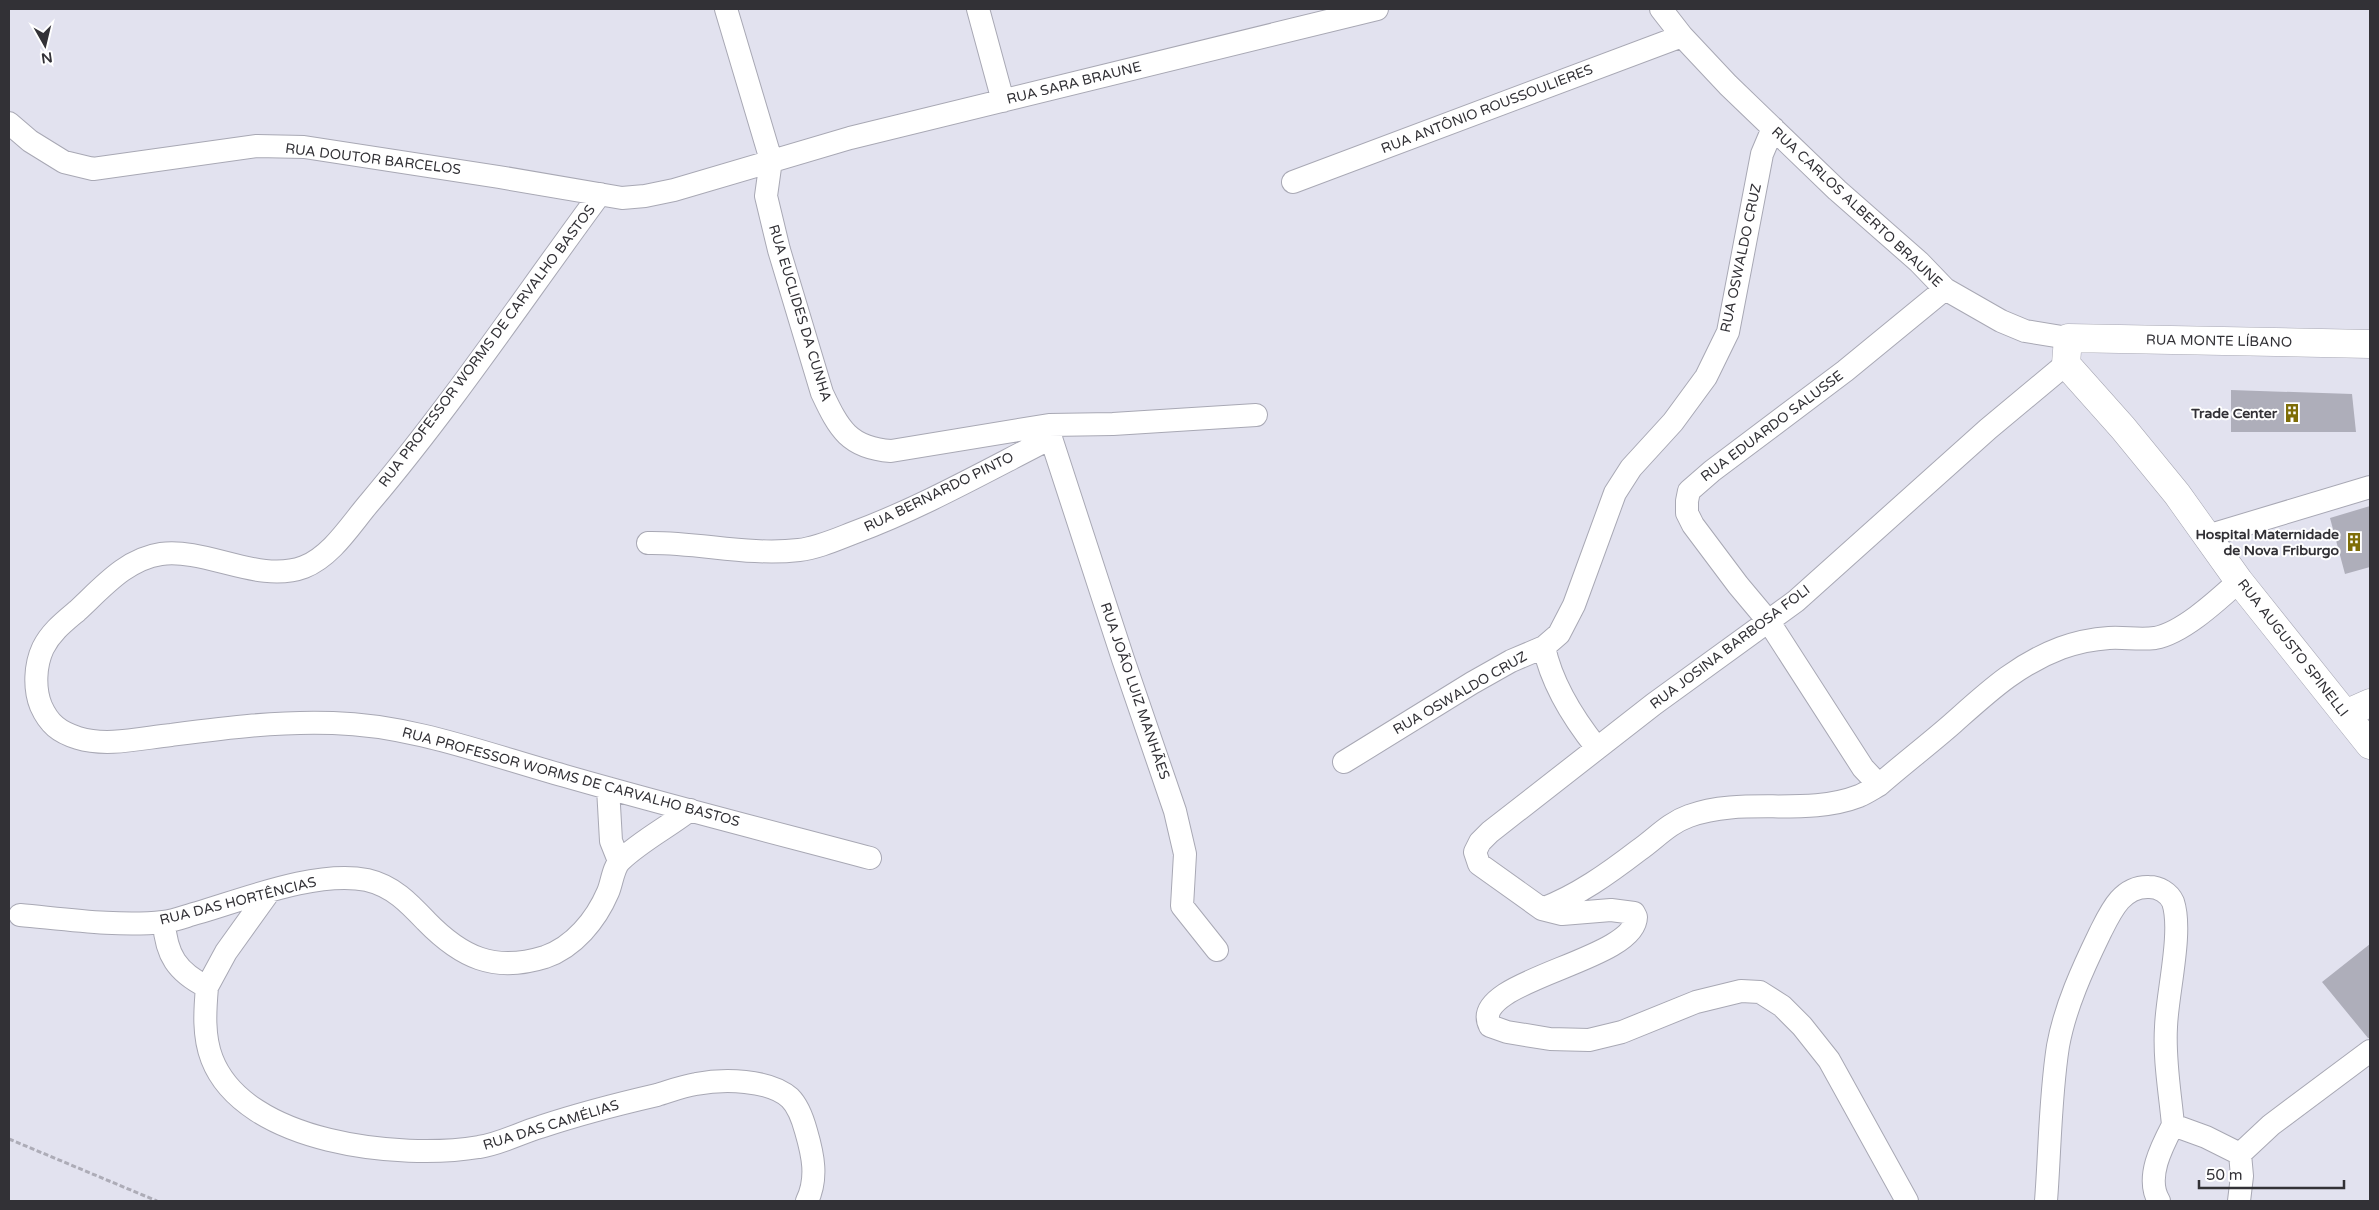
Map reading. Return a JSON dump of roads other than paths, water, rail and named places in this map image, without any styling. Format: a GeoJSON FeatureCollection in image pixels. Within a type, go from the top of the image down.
{"type":"FeatureCollection","features":[{"type":"Feature","properties":{"kind":"street"},"geometry":{"type":"LineString","coordinates":[[726,9],[771,160]]}},
{"type":"Feature","properties":{"kind":"street"},"geometry":{"type":"LineString","coordinates":[[978,9],[1003,101]]}},
{"type":"Feature","properties":{"kind":"street","name":"RUA SARA BRAUNE"},"geometry":{"type":"LineString","coordinates":[[600,194],[622,198],[645,196],[674,190],[771,160],[1377,9]]}},
{"type":"Feature","properties":{"kind":"street","name":"RUA CARLOS ALBERTO BRAUNE"},"geometry":{"type":"LineString","coordinates":[[1661,9],[1682,36],[1728,85],[1837,190],[1919,262],[1946,289],[2001,321],[2067,351]]}},
{"type":"Feature","properties":{"kind":"street","name":"RUA ANTÔNIO ROUSSOULIERES"},"geometry":{"type":"LineString","coordinates":[[1293,182],[1682,36]]}},
{"type":"Feature","properties":{"kind":"street","name":"RUA DOUTOR BARCELOS"},"geometry":{"type":"LineString","coordinates":[[9,124],[30,141],[64,162],[93,169],[257,146],[304,147],[422,164],[600,194]]}},
{"type":"Feature","properties":{"kind":"street","name":"RUA OSWALDO CRUZ"},"geometry":{"type":"LineString","coordinates":[[1344,762],[1472,683],[1511,661],[1544,647],[1559,634],[1574,605],[1615,493],[1631,468],[1673,422],[1706,377],[1728,332],[1762,154],[1773,128]]}},
{"type":"Feature","properties":{"kind":"street","name":"RUA EUCLIDES DA CUNHA"},"geometry":{"type":"LineString","coordinates":[[771,160],[766,196],[779,250],[822,393],[830,412],[844,432],[860,445],[874,450],[891,451],[1113,424],[1256,415]]}},
{"type":"Feature","properties":{"kind":"street","name":"RUA PROFESSOR WORMS DE CARVALHO BASTOS"},"geometry":{"type":"LineString","coordinates":[[600,194],[415,447],[328,552],[307,566],[286,572],[242,567],[196,556],[161,554],[136,563],[110,579],[53,632],[41,652],[37,671],[37,696],[46,716],[56,729],[82,740],[114,741],[266,723],[337,723],[407,731],[608,788],[870,858]]}},
{"type":"Feature","properties":{"kind":"street","name":"RUA EDUARDO SALUSSE"},"geometry":{"type":"LineString","coordinates":[[1879,785],[1863,768],[1769,622],[1738,585],[1693,525],[1687,512],[1689,491],[1712,471],[1845,372],[1946,289]]}},
{"type":"Feature","properties":{"kind":"street","name":"RUA MONTE LÍBANO"},"geometry":{"type":"LineString","coordinates":[[2067,351],[2370,344]]}},
{"type":"Feature","properties":{"kind":"street","name":"RUA AUGUSTO SPINELLI"},"geometry":{"type":"LineString","coordinates":[[2067,351],[2123,428],[2208,536],[2239,581],[2370,745]]}},
{"type":"Feature","properties":{"kind":"street","name":"RUA JOSINA BARBOSA FOLI"},"geometry":{"type":"LineString","coordinates":[[1542,909],[1485,869],[1475,852],[1480,842],[1654,704],[1769,622],[1822,578],[2067,351]]}},
{"type":"Feature","properties":{"kind":"street","name":"RUA BERNARDO PINTO"},"geometry":{"type":"LineString","coordinates":[[648,543],[679,542],[723,549],[781,552],[820,545],[884,522],[1050,432]]}},
{"type":"Feature","properties":{"kind":"street","name":"RUA JOÃO LUIZ MANHÃES"},"geometry":{"type":"LineString","coordinates":[[1050,432],[1123,659],[1175,811],[1185,854],[1182,906],[1217,950]]}},
{"type":"Feature","properties":{"kind":"street"},"geometry":{"type":"LineString","coordinates":[[2208,536],[2370,487]]}},
{"type":"Feature","properties":{"kind":"street"},"geometry":{"type":"LineString","coordinates":[[1542,909],[1571,896],[1641,849],[1669,825],[1686,817],[1728,806],[1815,804],[1859,796],[1879,785],[1997,683],[2030,662],[2061,648],[2087,642],[2110,638],[2140,639],[2157,637],[2180,627],[2216,602],[2239,581]]}},
{"type":"Feature","properties":{"kind":"street"},"geometry":{"type":"LineString","coordinates":[[1544,647],[1548,664],[1565,702],[1578,724],[1598,748]]}},
{"type":"Feature","properties":{"kind":"street"},"geometry":{"type":"LineString","coordinates":[[2345,714],[2370,703]]}},
{"type":"Feature","properties":{"kind":"street"},"geometry":{"type":"LineString","coordinates":[[608,788],[611,841],[619,861],[690,810]]}},
{"type":"Feature","properties":{"kind":"street","name":"RUA DAS HORTÊNCIAS"},"geometry":{"type":"LineString","coordinates":[[20,915],[97,922],[164,922],[269,892],[326,879],[367,880],[389,888],[411,904],[445,939],[463,953],[480,959],[500,962],[526,961],[560,950],[574,940],[593,920],[608,893],[619,861]]}},
{"type":"Feature","properties":{"kind":"street"},"geometry":{"type":"LineString","coordinates":[[2046,1201],[2050,1127],[2061,1036],[2078,981],[2105,924],[2123,895],[2136,888],[2151,887],[2166,892],[2173,902],[2175,942],[2168,997],[2165,1059],[2173,1125],[2157,1160],[2154,1182],[2158,1201]]}},
{"type":"Feature","properties":{"kind":"street","name":"RUA DAS CAMÉLIAS"},"geometry":{"type":"LineString","coordinates":[[269,892],[226,952],[206,987],[206,1040],[212,1060],[239,1099],[259,1113],[292,1128],[333,1142],[380,1149],[446,1151],[481,1147],[602,1108],[697,1084],[743,1082],[770,1087],[790,1099],[799,1113],[812,1149],[814,1169],[812,1191],[806,1201]]}},
{"type":"Feature","properties":{"kind":"street"},"geometry":{"type":"LineString","coordinates":[[1542,909],[1572,914],[1622,910],[1634,913],[1636,920],[1624,936],[1605,949],[1523,984],[1500,998],[1488,1011],[1487,1016],[1490,1026],[1507,1032],[1550,1039],[1589,1040],[1622,1032],[1696,1002],[1741,991],[1760,992],[1782,1006],[1802,1026],[1829,1060],[1907,1201]]}},
{"type":"Feature","properties":{"kind":"street"},"geometry":{"type":"LineString","coordinates":[[164,922],[165,937],[170,954],[179,970],[206,987]]}},
{"type":"Feature","properties":{"kind":"street"},"geometry":{"type":"LineString","coordinates":[[2240,1154],[2271,1125],[2370,1051]]}},
{"type":"Feature","properties":{"kind":"street"},"geometry":{"type":"LineString","coordinates":[[2173,1125],[2213,1140],[2240,1154]]}},
{"type":"Feature","properties":{"kind":"street"},"geometry":{"type":"LineString","coordinates":[[2239,1201],[2242,1176],[2240,1154]]}},
{"type":"Feature","properties":{"kind":"place","name":"Trade Center"},"geometry":{"type":"Point","coordinates":[2292,413]}},
{"type":"Feature","properties":{"kind":"place","name":"Hospital Maternidade de Nova Friburgo"},"geometry":{"type":"Point","coordinates":[2354,542]}}]}
